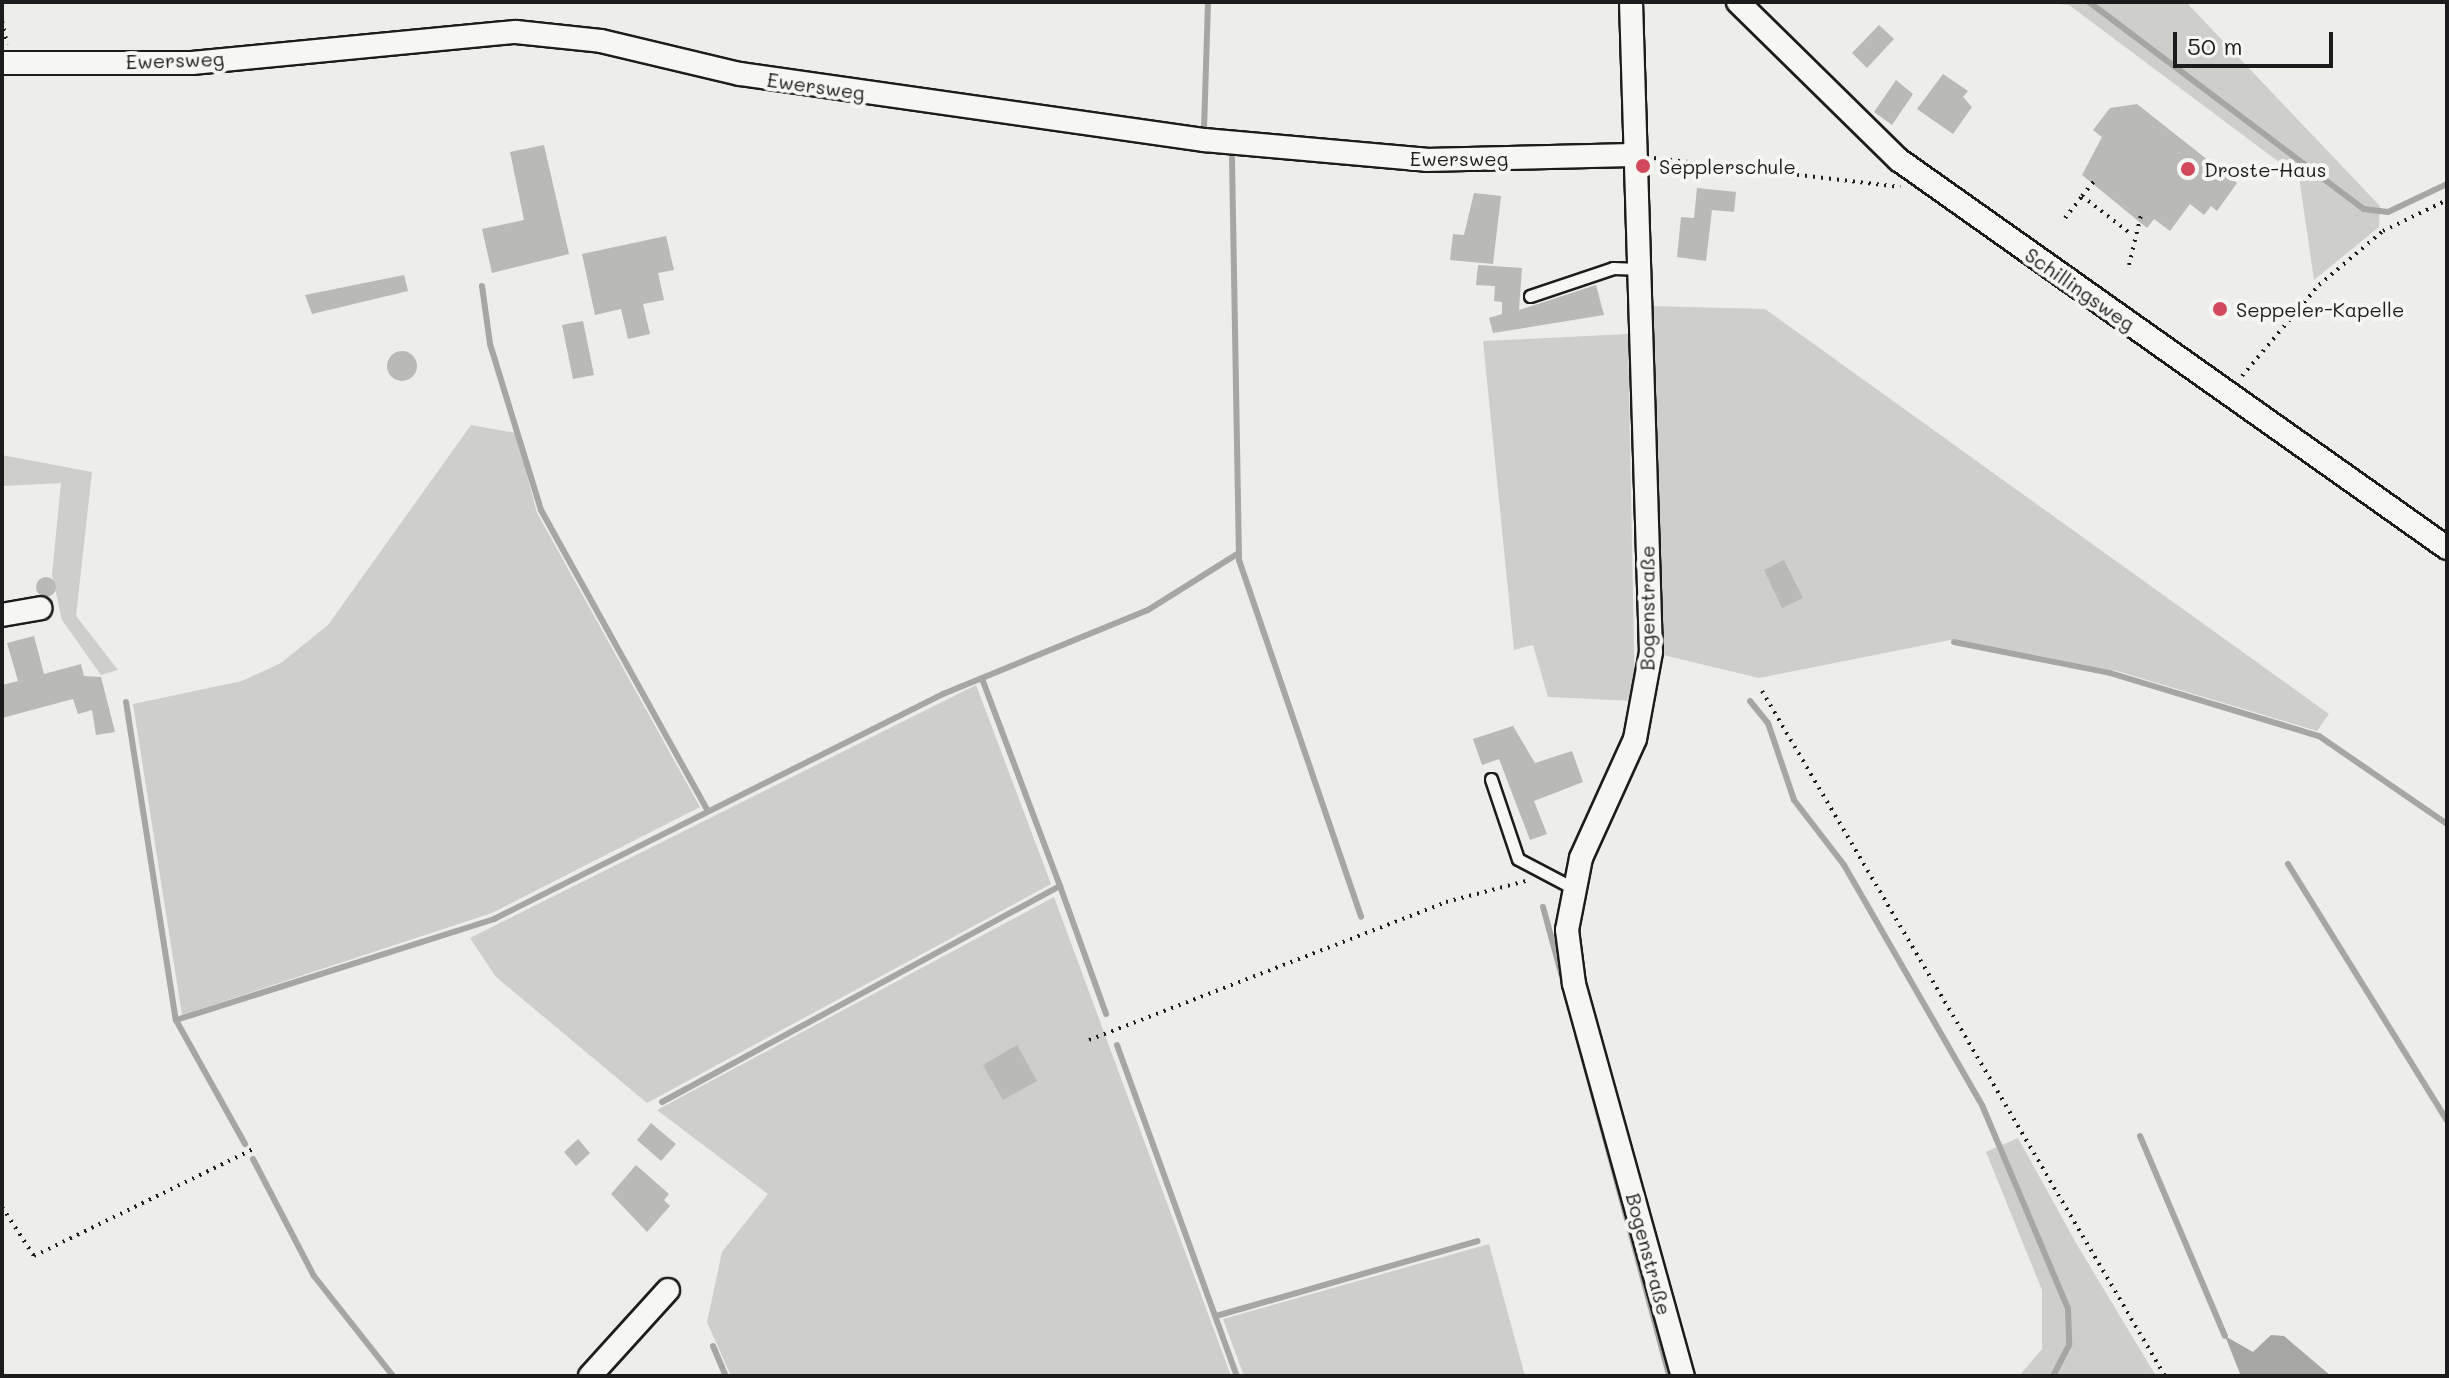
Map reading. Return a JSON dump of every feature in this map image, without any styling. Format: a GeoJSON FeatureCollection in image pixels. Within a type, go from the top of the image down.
{"type":"FeatureCollection","features":[{"type":"Feature","properties":{"kind":"street","name":"Bogenstraße"},"geometry":{"type":"LineString","coordinates":[[1631,2],[1632,155],[1651,652],[1635,739],[1573,888],[1567,930],[1574,984],[1683,1376]]}},
{"type":"Feature","properties":{"kind":"street","name":"Schillingsweg"},"geometry":{"type":"LineString","coordinates":[[1738,2],[1777,48],[1930,182],[2447,548]]}},
{"type":"Feature","properties":{"kind":"street","name":"Ewersweg"},"geometry":{"type":"LineString","coordinates":[[2,63],[192,63],[516,32],[601,41],[740,74],[1204,140],[1426,160],[1632,155]]}},
{"type":"Feature","properties":{"kind":"street"},"geometry":{"type":"LineString","coordinates":[[2,615],[40,608]]}},
{"type":"Feature","properties":{"kind":"street"},"geometry":{"type":"LineString","coordinates":[[590,1376],[668,1290]]}},
{"type":"Feature","properties":{"kind":"lane"},"geometry":{"type":"LineString","coordinates":[[1530,296],[1613,268],[1638,269]]}},
{"type":"Feature","properties":{"kind":"lane"},"geometry":{"type":"LineString","coordinates":[[1491,779],[1518,859],[1573,888]]}},
{"type":"Feature","properties":{"kind":"path"},"geometry":{"type":"LineString","coordinates":[[1632,155],[1919,190],[1930,182]]}},
{"type":"Feature","properties":{"kind":"path"},"geometry":{"type":"LineString","coordinates":[[2065,218],[2095,180]]}},
{"type":"Feature","properties":{"kind":"path"},"geometry":{"type":"LineString","coordinates":[[2082,196],[2131,234]]}},
{"type":"Feature","properties":{"kind":"path"},"geometry":{"type":"LineString","coordinates":[[2227,393],[2319,285],[2383,231],[2447,200]]}},
{"type":"Feature","properties":{"kind":"path"},"geometry":{"type":"LineString","coordinates":[[2129,265],[2131,234],[2141,215]]}},
{"type":"Feature","properties":{"kind":"path"},"geometry":{"type":"LineString","coordinates":[[1762,691],[2165,1376]]}},
{"type":"Feature","properties":{"kind":"path"},"geometry":{"type":"LineString","coordinates":[[1089,1040],[1446,902],[1550,877]]}},
{"type":"Feature","properties":{"kind":"path"},"geometry":{"type":"LineString","coordinates":[[2,1207],[34,1256],[255,1148]]}},
{"type":"Feature","properties":{"kind":"shaded area"},"geometry":{"type":"Polygon","coordinates":[[[2037,2],[2186,2],[2380,206],[2379,227],[2314,280],[2299,177],[2069,5],[2037,2]]]}},
{"type":"Feature","properties":{"kind":"shaded area"},"geometry":{"type":"Polygon","coordinates":[[[1651,306],[1765,309],[2329,714],[2317,731],[2117,671],[1955,639],[1759,678],[1663,655],[1651,306]]]}},
{"type":"Feature","properties":{"kind":"shaded area"},"geometry":{"type":"Polygon","coordinates":[[[1628,334],[1635,701],[1548,697],[1533,645],[1514,650],[1483,341],[1628,334]]]}},
{"type":"Feature","properties":{"kind":"shaded area"},"geometry":{"type":"Polygon","coordinates":[[[471,425],[516,433],[537,513],[700,807],[492,913],[182,1015],[133,704],[242,681],[281,663],[328,625],[471,425]]]}},
{"type":"Feature","properties":{"kind":"shaded area"},"geometry":{"type":"Polygon","coordinates":[[[2,455],[92,472],[76,616],[118,670],[101,675],[62,620],[52,575],[61,483],[2,486],[2,455]]]}},
{"type":"Feature","properties":{"kind":"shaded area"},"geometry":{"type":"Polygon","coordinates":[[[976,685],[1051,884],[647,1103],[496,977],[470,938],[976,685]]]}},
{"type":"Feature","properties":{"kind":"shaded area"},"geometry":{"type":"Polygon","coordinates":[[[1054,897],[1231,1376],[731,1376],[707,1322],[722,1252],[768,1194],[657,1110],[1054,897]]]}},
{"type":"Feature","properties":{"kind":"shaded area"},"geometry":{"type":"Polygon","coordinates":[[[2018,1138],[2076,1243],[2156,1376],[2019,1376],[2042,1349],[2042,1290],[1986,1152],[2018,1138]]]}},
{"type":"Feature","properties":{"kind":"shaded area"},"geometry":{"type":"Polygon","coordinates":[[[1489,1244],[1525,1376],[1244,1376],[1223,1319],[1489,1244]]]}},
{"type":"Feature","properties":{"kind":"shaded area"},"geometry":{"type":"Polygon","coordinates":[[[2271,1335],[2284,1336],[2331,1376],[2241,1376],[2225,1336],[2253,1352],[2271,1335]]]}},
{"type":"Feature","properties":{"kind":"building"},"geometry":{"type":"Polygon","coordinates":[[[1879,25],[1894,39],[1867,68],[1852,53],[1879,25]]]}},
{"type":"Feature","properties":{"kind":"building"},"geometry":{"type":"Polygon","coordinates":[[[1943,74],[1968,91],[1963,97],[1972,107],[1953,134],[1917,109],[1943,74]]]}},
{"type":"Feature","properties":{"kind":"building"},"geometry":{"type":"Polygon","coordinates":[[[1896,80],[1913,94],[1892,125],[1874,112],[1896,80]]]}},
{"type":"Feature","properties":{"kind":"building","name":"Droste-Haus"},"geometry":{"type":"Polygon","coordinates":[[[2137,104],[2237,183],[2217,211],[2211,206],[2204,215],[2190,204],[2170,231],[2154,219],[2147,228],[2082,175],[2102,137],[2093,130],[2110,108],[2137,104]]]}},
{"type":"Feature","properties":{"kind":"building"},"geometry":{"type":"Polygon","coordinates":[[[544,145],[569,254],[492,273],[482,229],[524,220],[510,152],[544,145]]]}},
{"type":"Feature","properties":{"kind":"building"},"geometry":{"type":"Polygon","coordinates":[[[1697,188],[1736,192],[1734,212],[1712,210],[1706,261],[1677,257],[1681,217],[1694,218],[1697,188]]]}},
{"type":"Feature","properties":{"kind":"building"},"geometry":{"type":"Polygon","coordinates":[[[1474,193],[1501,196],[1493,264],[1450,260],[1453,234],[1464,235],[1474,193]]]}},
{"type":"Feature","properties":{"kind":"building"},"geometry":{"type":"Polygon","coordinates":[[[666,236],[674,270],[658,273],[664,300],[643,304],[650,334],[628,339],[621,309],[595,315],[582,254],[666,236]]]}},
{"type":"Feature","properties":{"kind":"building"},"geometry":{"type":"Polygon","coordinates":[[[1478,265],[1522,268],[1519,310],[1596,285],[1604,315],[1493,333],[1489,318],[1502,314],[1502,302],[1494,301],[1495,286],[1476,285],[1478,265]]]}},
{"type":"Feature","properties":{"kind":"building"},"geometry":{"type":"Polygon","coordinates":[[[404,275],[408,291],[312,314],[305,295],[404,275]]]}},
{"type":"Feature","properties":{"kind":"building"},"geometry":{"type":"Polygon","coordinates":[[[583,321],[594,375],[573,379],[562,325],[583,321]]]}},
{"type":"Feature","properties":{"kind":"building"},"geometry":{"type":"Polygon","coordinates":[[[402,351],[413,355],[417,366],[413,377],[402,381],[391,377],[387,366],[391,355],[402,351]]]}},
{"type":"Feature","properties":{"kind":"building"},"geometry":{"type":"Polygon","coordinates":[[[1784,560],[1803,598],[1782,608],[1764,570],[1784,560]]]}},
{"type":"Feature","properties":{"kind":"building"},"geometry":{"type":"Polygon","coordinates":[[[46,577],[53,580],[56,587],[53,594],[46,597],[39,594],[36,587],[39,580],[46,577]]]}},
{"type":"Feature","properties":{"kind":"building"},"geometry":{"type":"Polygon","coordinates":[[[34,636],[44,674],[81,664],[84,676],[101,677],[115,732],[96,735],[92,710],[78,714],[73,699],[2,718],[2,685],[18,681],[7,643],[34,636]]]}},
{"type":"Feature","properties":{"kind":"building"},"geometry":{"type":"Polygon","coordinates":[[[1513,726],[1535,763],[1572,751],[1583,782],[1534,801],[1547,834],[1530,840],[1499,759],[1482,765],[1473,739],[1513,726]]]}},
{"type":"Feature","properties":{"kind":"building"},"geometry":{"type":"Polygon","coordinates":[[[1017,1045],[1037,1081],[1003,1100],[983,1065],[1017,1045]]]}},
{"type":"Feature","properties":{"kind":"building"},"geometry":{"type":"Polygon","coordinates":[[[651,1123],[676,1144],[661,1161],[637,1140],[651,1123]]]}},
{"type":"Feature","properties":{"kind":"building"},"geometry":{"type":"Polygon","coordinates":[[[578,1139],[590,1153],[576,1166],[564,1152],[578,1139]]]}},
{"type":"Feature","properties":{"kind":"building"},"geometry":{"type":"Polygon","coordinates":[[[636,1165],[669,1194],[664,1200],[670,1206],[647,1232],[611,1194],[636,1165]]]}},
{"type":"Feature","properties":{"kind":"waterway"},"geometry":{"type":"LineString","coordinates":[[1204,130],[1208,2]]}},
{"type":"Feature","properties":{"kind":"waterway"},"geometry":{"type":"LineString","coordinates":[[2089,2],[2364,209],[2388,212],[2447,184]]}},
{"type":"Feature","properties":{"kind":"waterway"},"geometry":{"type":"LineString","coordinates":[[1232,158],[1239,560],[1361,917]]}},
{"type":"Feature","properties":{"kind":"waterway"},"geometry":{"type":"LineString","coordinates":[[482,286],[490,344],[541,510],[707,810]]}},
{"type":"Feature","properties":{"kind":"waterway"},"geometry":{"type":"LineString","coordinates":[[176,1020],[494,919],[943,694],[1148,610],[1239,553]]}},
{"type":"Feature","properties":{"kind":"waterway"},"geometry":{"type":"LineString","coordinates":[[1954,642],[2110,673],[2319,736],[2447,824]]}},
{"type":"Feature","properties":{"kind":"waterway"},"geometry":{"type":"LineString","coordinates":[[662,1102],[1060,886],[982,678]]}},
{"type":"Feature","properties":{"kind":"waterway"},"geometry":{"type":"LineString","coordinates":[[1750,701],[1768,723],[1794,800],[1844,865],[1982,1105],[2068,1309],[2069,1345],[2053,1376]]}},
{"type":"Feature","properties":{"kind":"waterway"},"geometry":{"type":"LineString","coordinates":[[126,702],[176,1020],[245,1144]]}},
{"type":"Feature","properties":{"kind":"waterway"},"geometry":{"type":"LineString","coordinates":[[2288,864],[2447,1120]]}},
{"type":"Feature","properties":{"kind":"waterway"},"geometry":{"type":"LineString","coordinates":[[1060,886],[1106,1014]]}},
{"type":"Feature","properties":{"kind":"waterway"},"geometry":{"type":"LineString","coordinates":[[1543,907],[1564,984]]}},
{"type":"Feature","properties":{"kind":"waterway"},"geometry":{"type":"LineString","coordinates":[[1577,1034],[1669,1376]]}},
{"type":"Feature","properties":{"kind":"waterway"},"geometry":{"type":"LineString","coordinates":[[1117,1045],[1237,1376]]}},
{"type":"Feature","properties":{"kind":"waterway"},"geometry":{"type":"LineString","coordinates":[[2140,1136],[2225,1336]]}},
{"type":"Feature","properties":{"kind":"waterway"},"geometry":{"type":"LineString","coordinates":[[253,1159],[314,1276],[393,1376]]}},
{"type":"Feature","properties":{"kind":"waterway"},"geometry":{"type":"LineString","coordinates":[[1216,1316],[1477,1241]]}},
{"type":"Feature","properties":{"kind":"waterway"},"geometry":{"type":"LineString","coordinates":[[713,1346],[726,1376]]}},
{"type":"Feature","properties":{"kind":"place","name":"Sepplerschule"},"geometry":{"type":"Point","coordinates":[1643,166]}},
{"type":"Feature","properties":{"kind":"place","name":"Droste-Haus"},"geometry":{"type":"Point","coordinates":[2188,169]}},
{"type":"Feature","properties":{"kind":"place","name":"Seppeler-Kapelle"},"geometry":{"type":"Point","coordinates":[2220,309]}}]}
